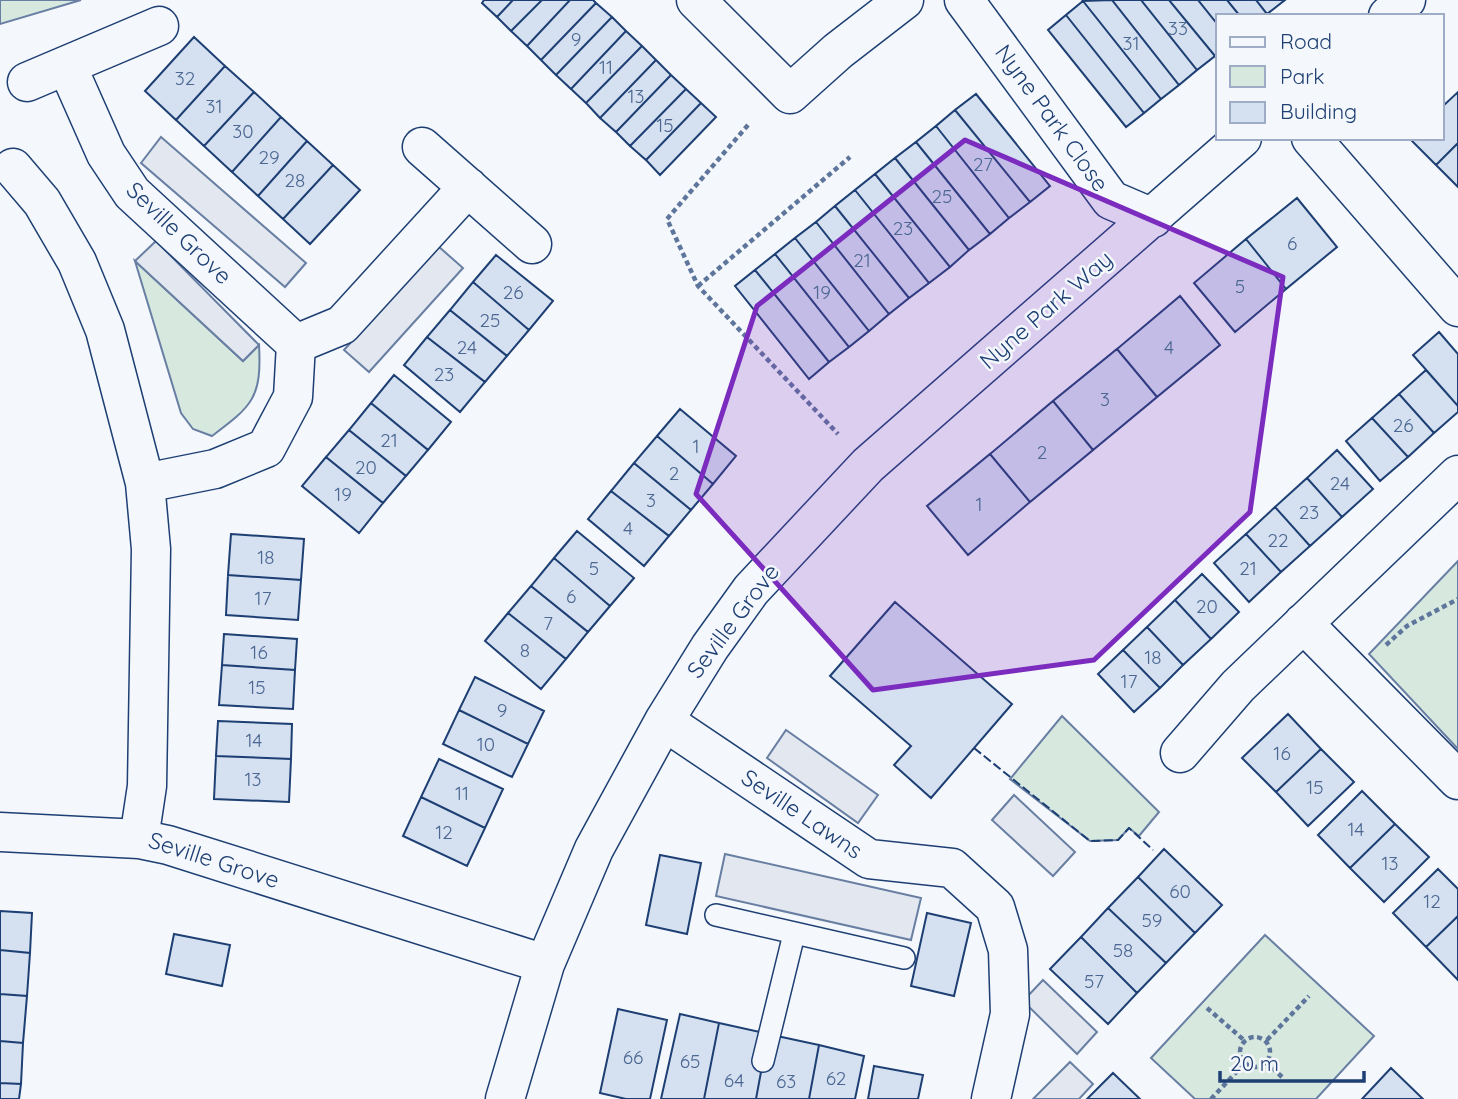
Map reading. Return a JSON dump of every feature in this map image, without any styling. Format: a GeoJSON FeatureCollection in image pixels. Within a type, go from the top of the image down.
{"type":"FeatureCollection","features":[{"type":"Feature","properties":{"kind":"street"},"geometry":{"type":"LineString","coordinates":[[696,0],[790,94],[838,51],[904,0]]}},
{"type":"Feature","properties":{"kind":"street","name":"Nyne Park Close"},"geometry":{"type":"LineString","coordinates":[[964,0],[1111,200],[1153,218]]}},
{"type":"Feature","properties":{"kind":"street"},"geometry":{"type":"LineString","coordinates":[[1390,14],[1406,0]]}},
{"type":"Feature","properties":{"kind":"street"},"geometry":{"type":"LineString","coordinates":[[27,82],[159,26]]}},
{"type":"Feature","properties":{"kind":"street","name":"Seville Grove"},"geometry":{"type":"LineString","coordinates":[[67,66],[106,154],[132,193],[296,344]]}},
{"type":"Feature","properties":{"kind":"street","name":"Nyne Park Way"},"geometry":{"type":"LineString","coordinates":[[859,473],[1240,140]]}},
{"type":"Feature","properties":{"kind":"street"},"geometry":{"type":"LineString","coordinates":[[1313,140],[1458,307]]}},
{"type":"Feature","properties":{"kind":"street"},"geometry":{"type":"LineString","coordinates":[[422,148],[532,244]]}},
{"type":"Feature","properties":{"kind":"street","name":"Seville Grove"},"geometry":{"type":"LineString","coordinates":[[13,168],[43,202],[77,262],[100,318],[145,483],[151,549],[149,674],[147,786],[139,839],[168,845],[545,964]]}},
{"type":"Feature","properties":{"kind":"street"},"geometry":{"type":"LineString","coordinates":[[145,483],[215,469],[266,448],[293,397],[296,344],[342,325],[468,187]]}},
{"type":"Feature","properties":{"kind":"street","name":"Seville Grove"},"geometry":{"type":"LineString","coordinates":[[505,1099],[545,964],[594,849],[664,721],[709,647],[751,590],[859,473]]}},
{"type":"Feature","properties":{"kind":"street"},"geometry":{"type":"LineString","coordinates":[[1180,753],[1238,686],[1458,475]]}},
{"type":"Feature","properties":{"kind":"street"},"geometry":{"type":"LineString","coordinates":[[1303,623],[1458,780]]}},
{"type":"Feature","properties":{"kind":"street","name":"Seville Lawns"},"geometry":{"type":"LineString","coordinates":[[664,721],[869,859],[952,868],[995,907],[1008,950],[1010,1014],[991,1099]]}},
{"type":"Feature","properties":{"kind":"street"},"geometry":{"type":"LineString","coordinates":[[0,832],[139,839]]}},
{"type":"Feature","properties":{"kind":"lane"},"geometry":{"type":"LineString","coordinates":[[716,915],[904,958]]}},
{"type":"Feature","properties":{"kind":"lane"},"geometry":{"type":"LineString","coordinates":[[763,1061],[794,934]]}},
{"type":"Feature","properties":{"kind":"path"},"geometry":{"type":"LineString","coordinates":[[748,125],[667,219],[698,286],[859,473]]}},
{"type":"Feature","properties":{"kind":"path"},"geometry":{"type":"LineString","coordinates":[[698,286],[850,157]]}},
{"type":"Feature","properties":{"kind":"path"},"geometry":{"type":"LineString","coordinates":[[1355,674],[1407,626],[1458,599]]}},
{"type":"Feature","properties":{"kind":"path"},"geometry":{"type":"LineString","coordinates":[[1267,1040],[1309,996]]}},
{"type":"Feature","properties":{"kind":"path"},"geometry":{"type":"LineString","coordinates":[[1207,1008],[1245,1041]]}},
{"type":"Feature","properties":{"kind":"path"},"geometry":{"type":"LineString","coordinates":[[1257,1036],[1267,1040],[1271,1049],[1266,1062],[1254,1067],[1245,1063],[1240,1054],[1245,1041],[1257,1036]]}},
{"type":"Feature","properties":{"kind":"path"},"geometry":{"type":"LineString","coordinates":[[1266,1062],[1282,1077]]}},
{"type":"Feature","properties":{"kind":"path"},"geometry":{"type":"LineString","coordinates":[[1211,1099],[1245,1063]]}},
{"type":"Feature","properties":{"kind":"highlighted area"},"geometry":{"type":"Polygon","coordinates":[[[965,140],[1283,277],[1250,512],[1094,660],[873,690],[696,494],[757,306],[965,140]]]}},
{"type":"Feature","properties":{"kind":"green space"},"geometry":{"type":"Polygon","coordinates":[[[0,0],[81,0],[0,24],[0,0]]]}},
{"type":"Feature","properties":{"kind":"green space"},"geometry":{"type":"Polygon","coordinates":[[[135,261],[243,361],[259,345],[259,377],[252,399],[237,417],[212,436],[193,429],[181,413],[135,261]]]}},
{"type":"Feature","properties":{"kind":"green space"},"geometry":{"type":"Polygon","coordinates":[[[1458,561],[1458,749],[1369,654],[1458,561]]]}},
{"type":"Feature","properties":{"kind":"green space"},"geometry":{"type":"Polygon","coordinates":[[[1062,716],[1159,812],[1139,836],[1129,828],[1118,840],[1090,841],[1010,779],[1062,716]]]}},
{"type":"Feature","properties":{"kind":"green space"},"geometry":{"type":"Polygon","coordinates":[[[1265,935],[1374,1036],[1316,1099],[1195,1099],[1151,1058],[1265,935]]]}},
{"type":"Feature","properties":{"kind":"shaded area"},"geometry":{"type":"Polygon","coordinates":[[[161,137],[306,263],[285,287],[141,163],[161,137]]]}},
{"type":"Feature","properties":{"kind":"shaded area"},"geometry":{"type":"Polygon","coordinates":[[[156,241],[259,345],[243,361],[135,261],[156,241]]]}},
{"type":"Feature","properties":{"kind":"shaded area"},"geometry":{"type":"Polygon","coordinates":[[[438,246],[463,268],[369,372],[344,350],[438,246]]]}},
{"type":"Feature","properties":{"kind":"shaded area"},"geometry":{"type":"Polygon","coordinates":[[[786,730],[878,795],[858,823],[767,758],[786,730]]]}},
{"type":"Feature","properties":{"kind":"shaded area"},"geometry":{"type":"Polygon","coordinates":[[[1014,795],[1075,852],[1053,876],[992,820],[1014,795]]]}},
{"type":"Feature","properties":{"kind":"shaded area"},"geometry":{"type":"Polygon","coordinates":[[[725,854],[921,898],[911,940],[716,896],[725,854]]]}},
{"type":"Feature","properties":{"kind":"shaded area"},"geometry":{"type":"Polygon","coordinates":[[[1043,980],[1097,1032],[1077,1054],[1023,1001],[1043,980]]]}},
{"type":"Feature","properties":{"kind":"shaded area"},"geometry":{"type":"Polygon","coordinates":[[[1070,1062],[1093,1084],[1079,1099],[1033,1099],[1070,1062]]]}},
{"type":"Feature","properties":{"kind":"building"},"geometry":{"type":"Polygon","coordinates":[[[484,0],[513,0],[497,17],[482,3],[484,0]]]}},
{"type":"Feature","properties":{"kind":"building"},"geometry":{"type":"Polygon","coordinates":[[[513,0],[542,0],[511,31],[497,17],[513,0]]]}},
{"type":"Feature","properties":{"kind":"building"},"geometry":{"type":"Polygon","coordinates":[[[542,0],[570,0],[527,46],[511,31],[542,0]]]}},
{"type":"Feature","properties":{"kind":"building"},"geometry":{"type":"Polygon","coordinates":[[[570,0],[593,0],[596,3],[541,60],[527,46],[570,0]]]}},
{"type":"Feature","properties":{"kind":"building"},"geometry":{"type":"Polygon","coordinates":[[[1112,0],[1141,0],[1197,70],[1179,85],[1112,0]]]}},
{"type":"Feature","properties":{"kind":"building"},"geometry":{"type":"Polygon","coordinates":[[[1112,0],[1179,85],[1161,99],[1083,1],[1112,0]]]}},
{"type":"Feature","properties":{"kind":"building"},"geometry":{"type":"Polygon","coordinates":[[[1141,0],[1169,0],[1215,56],[1197,70],[1141,0]]]}},
{"type":"Feature","properties":{"kind":"building"},"geometry":{"type":"Polygon","coordinates":[[[1169,0],[1198,0],[1216,22],[1215,56],[1169,0]]]}},
{"type":"Feature","properties":{"kind":"building"},"geometry":{"type":"Polygon","coordinates":[[[1198,0],[1227,0],[1238,14],[1216,14],[1216,22],[1198,0]]]}},
{"type":"Feature","properties":{"kind":"building"},"geometry":{"type":"Polygon","coordinates":[[[1227,0],[1256,0],[1267,14],[1238,14],[1227,0]]]}},
{"type":"Feature","properties":{"kind":"building"},"geometry":{"type":"Polygon","coordinates":[[[1256,0],[1285,0],[1267,14],[1256,0]]]}},
{"type":"Feature","properties":{"kind":"building"},"geometry":{"type":"Polygon","coordinates":[[[1083,1],[1161,99],[1144,113],[1066,15],[1083,1]]]}},
{"type":"Feature","properties":{"kind":"building"},"geometry":{"type":"Polygon","coordinates":[[[596,3],[612,17],[556,75],[541,60],[596,3]]]}},
{"type":"Feature","properties":{"kind":"building"},"geometry":{"type":"Polygon","coordinates":[[[1066,15],[1144,113],[1126,127],[1048,30],[1066,15]]]}},
{"type":"Feature","properties":{"kind":"building"},"geometry":{"type":"Polygon","coordinates":[[[612,17],[626,31],[571,89],[556,75],[612,17]]]}},
{"type":"Feature","properties":{"kind":"building"},"geometry":{"type":"Polygon","coordinates":[[[626,31],[642,46],[586,103],[571,89],[626,31]]]}},
{"type":"Feature","properties":{"kind":"building"},"geometry":{"type":"Polygon","coordinates":[[[194,37],[225,66],[176,120],[145,91],[194,37]]]}},
{"type":"Feature","properties":{"kind":"building"},"geometry":{"type":"Polygon","coordinates":[[[642,46],[656,60],[600,118],[586,103],[642,46]]]}},
{"type":"Feature","properties":{"kind":"building"},"geometry":{"type":"Polygon","coordinates":[[[656,60],[671,75],[616,132],[600,118],[656,60]]]}},
{"type":"Feature","properties":{"kind":"building"},"geometry":{"type":"Polygon","coordinates":[[[225,66],[254,92],[204,146],[176,120],[225,66]]]}},
{"type":"Feature","properties":{"kind":"building"},"geometry":{"type":"Polygon","coordinates":[[[671,75],[686,89],[630,146],[616,132],[671,75]]]}},
{"type":"Feature","properties":{"kind":"building"},"geometry":{"type":"Polygon","coordinates":[[[686,89],[701,103],[646,160],[630,146],[686,89]]]}},
{"type":"Feature","properties":{"kind":"building"},"geometry":{"type":"Polygon","coordinates":[[[254,92],[281,117],[232,172],[204,146],[254,92]]]}},
{"type":"Feature","properties":{"kind":"building"},"geometry":{"type":"Polygon","coordinates":[[[1458,92],[1458,143],[1436,165],[1411,140],[1444,140],[1444,105],[1458,92]]]}},
{"type":"Feature","properties":{"kind":"building"},"geometry":{"type":"Polygon","coordinates":[[[976,94],[1050,186],[1030,202],[955,110],[976,94]]]}},
{"type":"Feature","properties":{"kind":"building"},"geometry":{"type":"Polygon","coordinates":[[[701,103],[716,117],[660,175],[646,160],[701,103]]]}},
{"type":"Feature","properties":{"kind":"building"},"geometry":{"type":"Polygon","coordinates":[[[955,110],[1030,202],[1009,218],[936,126],[955,110]]]}},
{"type":"Feature","properties":{"kind":"building"},"geometry":{"type":"Polygon","coordinates":[[[281,117],[307,141],[258,196],[232,172],[281,117]]]}},
{"type":"Feature","properties":{"kind":"building"},"geometry":{"type":"Polygon","coordinates":[[[936,126],[1009,218],[990,234],[916,142],[936,126]]]}},
{"type":"Feature","properties":{"kind":"building"},"geometry":{"type":"Polygon","coordinates":[[[307,141],[333,165],[283,219],[258,196],[307,141]]]}},
{"type":"Feature","properties":{"kind":"building"},"geometry":{"type":"Polygon","coordinates":[[[916,142],[990,234],[969,250],[895,158],[916,142]]]}},
{"type":"Feature","properties":{"kind":"building"},"geometry":{"type":"Polygon","coordinates":[[[1458,143],[1458,187],[1436,165],[1458,143]]]}},
{"type":"Feature","properties":{"kind":"building"},"geometry":{"type":"Polygon","coordinates":[[[895,158],[969,250],[950,267],[875,174],[895,158]]]}},
{"type":"Feature","properties":{"kind":"building"},"geometry":{"type":"Polygon","coordinates":[[[333,165],[360,190],[310,244],[283,219],[333,165]]]}},
{"type":"Feature","properties":{"kind":"building"},"geometry":{"type":"Polygon","coordinates":[[[875,174],[950,267],[929,283],[855,190],[875,174]]]}},
{"type":"Feature","properties":{"kind":"building"},"geometry":{"type":"Polygon","coordinates":[[[855,190],[929,283],[909,298],[835,206],[855,190]]]}},
{"type":"Feature","properties":{"kind":"building"},"geometry":{"type":"Polygon","coordinates":[[[1297,198],[1337,247],[1286,289],[1246,239],[1297,198]]]}},
{"type":"Feature","properties":{"kind":"building"},"geometry":{"type":"Polygon","coordinates":[[[835,206],[909,298],[889,314],[816,222],[835,206]]]}},
{"type":"Feature","properties":{"kind":"building"},"geometry":{"type":"Polygon","coordinates":[[[816,222],[889,314],[869,331],[795,238],[816,222]]]}},
{"type":"Feature","properties":{"kind":"building"},"geometry":{"type":"Polygon","coordinates":[[[795,238],[869,331],[849,347],[775,254],[795,238]]]}},
{"type":"Feature","properties":{"kind":"building"},"geometry":{"type":"Polygon","coordinates":[[[1246,239],[1286,289],[1235,332],[1194,283],[1246,239]]]}},
{"type":"Feature","properties":{"kind":"building"},"geometry":{"type":"Polygon","coordinates":[[[775,254],[849,347],[829,362],[755,270],[775,254]]]}},
{"type":"Feature","properties":{"kind":"building"},"geometry":{"type":"Polygon","coordinates":[[[496,255],[553,301],[529,330],[473,282],[496,255]]]}},
{"type":"Feature","properties":{"kind":"building"},"geometry":{"type":"Polygon","coordinates":[[[755,270],[829,362],[809,379],[735,286],[755,270]]]}},
{"type":"Feature","properties":{"kind":"building"},"geometry":{"type":"Polygon","coordinates":[[[473,282],[529,330],[507,356],[450,310],[473,282]]]}},
{"type":"Feature","properties":{"kind":"building"},"geometry":{"type":"Polygon","coordinates":[[[1180,296],[1220,345],[1157,397],[1117,349],[1180,296]]]}},
{"type":"Feature","properties":{"kind":"building"},"geometry":{"type":"Polygon","coordinates":[[[450,310],[507,356],[485,382],[427,337],[450,310]]]}},
{"type":"Feature","properties":{"kind":"building"},"geometry":{"type":"Polygon","coordinates":[[[1439,332],[1458,354],[1458,406],[1413,355],[1439,332]]]}},
{"type":"Feature","properties":{"kind":"building"},"geometry":{"type":"Polygon","coordinates":[[[427,337],[485,382],[460,412],[404,365],[427,337]]]}},
{"type":"Feature","properties":{"kind":"building"},"geometry":{"type":"Polygon","coordinates":[[[1117,349],[1157,397],[1093,450],[1053,401],[1117,349]]]}},
{"type":"Feature","properties":{"kind":"building"},"geometry":{"type":"Polygon","coordinates":[[[1426,370],[1458,406],[1458,412],[1434,433],[1399,394],[1426,370]]]}},
{"type":"Feature","properties":{"kind":"building"},"geometry":{"type":"Polygon","coordinates":[[[394,375],[451,422],[428,450],[371,403],[394,375]]]}},
{"type":"Feature","properties":{"kind":"building"},"geometry":{"type":"Polygon","coordinates":[[[1399,394],[1434,433],[1408,457],[1372,418],[1399,394]]]}},
{"type":"Feature","properties":{"kind":"building"},"geometry":{"type":"Polygon","coordinates":[[[1053,401],[1093,450],[1030,502],[990,454],[1053,401]]]}},
{"type":"Feature","properties":{"kind":"building"},"geometry":{"type":"Polygon","coordinates":[[[371,403],[428,450],[406,476],[349,430],[371,403]]]}},
{"type":"Feature","properties":{"kind":"building"},"geometry":{"type":"Polygon","coordinates":[[[680,409],[736,456],[713,484],[657,436],[680,409]]]}},
{"type":"Feature","properties":{"kind":"building"},"geometry":{"type":"Polygon","coordinates":[[[1372,418],[1408,457],[1380,481],[1346,441],[1372,418]]]}},
{"type":"Feature","properties":{"kind":"building"},"geometry":{"type":"Polygon","coordinates":[[[349,430],[406,476],[383,503],[326,457],[349,430]]]}},
{"type":"Feature","properties":{"kind":"building"},"geometry":{"type":"Polygon","coordinates":[[[657,436],[713,484],[691,510],[634,463],[657,436]]]}},
{"type":"Feature","properties":{"kind":"building"},"geometry":{"type":"Polygon","coordinates":[[[1337,450],[1373,489],[1342,517],[1307,478],[1337,450]]]}},
{"type":"Feature","properties":{"kind":"building"},"geometry":{"type":"Polygon","coordinates":[[[990,454],[1030,502],[968,555],[927,506],[990,454]]]}},
{"type":"Feature","properties":{"kind":"building"},"geometry":{"type":"Polygon","coordinates":[[[326,457],[383,503],[359,533],[302,486],[326,457]]]}},
{"type":"Feature","properties":{"kind":"building"},"geometry":{"type":"Polygon","coordinates":[[[634,463],[691,510],[669,536],[611,491],[634,463]]]}},
{"type":"Feature","properties":{"kind":"building"},"geometry":{"type":"Polygon","coordinates":[[[1307,478],[1342,517],[1310,546],[1275,507],[1307,478]]]}},
{"type":"Feature","properties":{"kind":"building"},"geometry":{"type":"Polygon","coordinates":[[[611,491],[669,536],[644,566],[588,519],[611,491]]]}},
{"type":"Feature","properties":{"kind":"building"},"geometry":{"type":"Polygon","coordinates":[[[1275,507],[1310,546],[1281,572],[1246,534],[1275,507]]]}},
{"type":"Feature","properties":{"kind":"building"},"geometry":{"type":"Polygon","coordinates":[[[577,531],[634,578],[610,606],[554,558],[577,531]]]}},
{"type":"Feature","properties":{"kind":"building"},"geometry":{"type":"Polygon","coordinates":[[[231,534],[304,539],[301,580],[228,575],[231,534]]]}},
{"type":"Feature","properties":{"kind":"building"},"geometry":{"type":"Polygon","coordinates":[[[1246,534],[1281,572],[1249,602],[1214,563],[1246,534]]]}},
{"type":"Feature","properties":{"kind":"building"},"geometry":{"type":"Polygon","coordinates":[[[554,558],[610,606],[588,632],[531,586],[554,558]]]}},
{"type":"Feature","properties":{"kind":"building"},"geometry":{"type":"Polygon","coordinates":[[[1202,574],[1239,612],[1211,639],[1175,600],[1202,574]]]}},
{"type":"Feature","properties":{"kind":"building"},"geometry":{"type":"Polygon","coordinates":[[[228,575],[301,580],[298,620],[226,615],[228,575]]]}},
{"type":"Feature","properties":{"kind":"building"},"geometry":{"type":"Polygon","coordinates":[[[531,586],[588,632],[566,659],[508,613],[531,586]]]}},
{"type":"Feature","properties":{"kind":"building"},"geometry":{"type":"Polygon","coordinates":[[[1175,600],[1211,639],[1183,665],[1147,627],[1175,600]]]}},
{"type":"Feature","properties":{"kind":"building"},"geometry":{"type":"Polygon","coordinates":[[[895,602],[1012,704],[931,798],[894,765],[911,746],[830,676],[895,602]]]}},
{"type":"Feature","properties":{"kind":"building"},"geometry":{"type":"Polygon","coordinates":[[[508,613],[566,659],[541,689],[485,641],[508,613]]]}},
{"type":"Feature","properties":{"kind":"building"},"geometry":{"type":"Polygon","coordinates":[[[1147,627],[1183,665],[1160,688],[1123,650],[1147,627]]]}},
{"type":"Feature","properties":{"kind":"building"},"geometry":{"type":"Polygon","coordinates":[[[224,634],[297,639],[295,670],[222,665],[224,634]]]}},
{"type":"Feature","properties":{"kind":"building"},"geometry":{"type":"Polygon","coordinates":[[[1123,650],[1160,688],[1134,712],[1098,674],[1123,650]]]}},
{"type":"Feature","properties":{"kind":"building"},"geometry":{"type":"Polygon","coordinates":[[[222,665],[295,670],[293,709],[219,705],[222,665]]]}},
{"type":"Feature","properties":{"kind":"building"},"geometry":{"type":"Polygon","coordinates":[[[475,677],[544,711],[528,744],[459,710],[475,677]]]}},
{"type":"Feature","properties":{"kind":"building"},"geometry":{"type":"Polygon","coordinates":[[[459,710],[528,744],[512,777],[443,744],[459,710]]]}},
{"type":"Feature","properties":{"kind":"building"},"geometry":{"type":"Polygon","coordinates":[[[1288,714],[1321,749],[1276,792],[1242,758],[1288,714]]]}},
{"type":"Feature","properties":{"kind":"building"},"geometry":{"type":"Polygon","coordinates":[[[218,721],[292,724],[291,759],[216,756],[218,721]]]}},
{"type":"Feature","properties":{"kind":"building"},"geometry":{"type":"Polygon","coordinates":[[[1321,749],[1354,782],[1308,826],[1276,792],[1321,749]]]}},
{"type":"Feature","properties":{"kind":"building"},"geometry":{"type":"Polygon","coordinates":[[[216,756],[291,759],[289,802],[214,799],[216,756]]]}},
{"type":"Feature","properties":{"kind":"building"},"geometry":{"type":"Polygon","coordinates":[[[439,759],[503,789],[485,828],[421,797],[439,759]]]}},
{"type":"Feature","properties":{"kind":"building"},"geometry":{"type":"Polygon","coordinates":[[[1362,791],[1395,824],[1350,868],[1318,835],[1362,791]]]}},
{"type":"Feature","properties":{"kind":"building"},"geometry":{"type":"Polygon","coordinates":[[[421,797],[485,828],[467,866],[403,836],[421,797]]]}},
{"type":"Feature","properties":{"kind":"building"},"geometry":{"type":"Polygon","coordinates":[[[1395,824],[1429,857],[1384,902],[1350,868],[1395,824]]]}},
{"type":"Feature","properties":{"kind":"building"},"geometry":{"type":"Polygon","coordinates":[[[1164,849],[1222,905],[1195,933],[1138,877],[1164,849]]]}},
{"type":"Feature","properties":{"kind":"building"},"geometry":{"type":"Polygon","coordinates":[[[660,855],[701,863],[687,934],[646,925],[660,855]]]}},
{"type":"Feature","properties":{"kind":"building"},"geometry":{"type":"Polygon","coordinates":[[[1438,869],[1458,889],[1458,916],[1426,947],[1393,913],[1438,869]]]}},
{"type":"Feature","properties":{"kind":"building"},"geometry":{"type":"Polygon","coordinates":[[[1138,877],[1195,933],[1166,963],[1108,908],[1138,877]]]}},
{"type":"Feature","properties":{"kind":"building"},"geometry":{"type":"Polygon","coordinates":[[[1108,908],[1166,963],[1137,993],[1081,937],[1108,908]]]}},
{"type":"Feature","properties":{"kind":"building"},"geometry":{"type":"Polygon","coordinates":[[[0,911],[32,913],[30,953],[0,950],[0,911]]]}},
{"type":"Feature","properties":{"kind":"building"},"geometry":{"type":"Polygon","coordinates":[[[927,913],[971,923],[954,996],[911,986],[927,913]]]}},
{"type":"Feature","properties":{"kind":"building"},"geometry":{"type":"Polygon","coordinates":[[[1458,916],[1458,980],[1426,947],[1458,916]]]}},
{"type":"Feature","properties":{"kind":"building"},"geometry":{"type":"Polygon","coordinates":[[[174,934],[230,945],[222,986],[166,974],[174,934]]]}},
{"type":"Feature","properties":{"kind":"building"},"geometry":{"type":"Polygon","coordinates":[[[1081,937],[1137,993],[1108,1024],[1050,969],[1081,937]]]}},
{"type":"Feature","properties":{"kind":"building"},"geometry":{"type":"Polygon","coordinates":[[[0,950],[30,953],[27,996],[0,994],[0,950]]]}},
{"type":"Feature","properties":{"kind":"building"},"geometry":{"type":"Polygon","coordinates":[[[0,994],[27,996],[23,1043],[0,1041],[0,994]]]}},
{"type":"Feature","properties":{"kind":"building"},"geometry":{"type":"Polygon","coordinates":[[[618,1009],[667,1020],[650,1099],[626,1099],[600,1093],[618,1009]]]}},
{"type":"Feature","properties":{"kind":"building"},"geometry":{"type":"Polygon","coordinates":[[[680,1014],[719,1023],[704,1099],[661,1099],[680,1014]]]}},
{"type":"Feature","properties":{"kind":"building"},"geometry":{"type":"Polygon","coordinates":[[[719,1023],[760,1032],[763,1061],[756,1099],[704,1099],[719,1023]]]}},
{"type":"Feature","properties":{"kind":"building"},"geometry":{"type":"Polygon","coordinates":[[[777,1036],[819,1045],[809,1099],[756,1099],[763,1061],[777,1036]]]}},
{"type":"Feature","properties":{"kind":"building"},"geometry":{"type":"Polygon","coordinates":[[[0,1041],[23,1043],[21,1084],[0,1083],[0,1041]]]}},
{"type":"Feature","properties":{"kind":"building"},"geometry":{"type":"Polygon","coordinates":[[[819,1045],[864,1056],[855,1099],[809,1099],[819,1045]]]}},
{"type":"Feature","properties":{"kind":"building"},"geometry":{"type":"Polygon","coordinates":[[[874,1066],[923,1075],[918,1099],[868,1099],[874,1066]]]}},
{"type":"Feature","properties":{"kind":"building"},"geometry":{"type":"Polygon","coordinates":[[[1391,1068],[1423,1099],[1362,1099],[1391,1068]]]}},
{"type":"Feature","properties":{"kind":"building"},"geometry":{"type":"Polygon","coordinates":[[[1113,1073],[1140,1099],[1087,1099],[1113,1073]]]}},
{"type":"Feature","properties":{"kind":"building"},"geometry":{"type":"Polygon","coordinates":[[[0,1083],[21,1084],[19,1099],[0,1099],[0,1083]]]}},
{"type":"Feature","properties":{"kind":"fence"},"geometry":{"type":"LineString","coordinates":[[974,748],[1090,841],[1118,840],[1129,828],[1153,850]]}}]}
